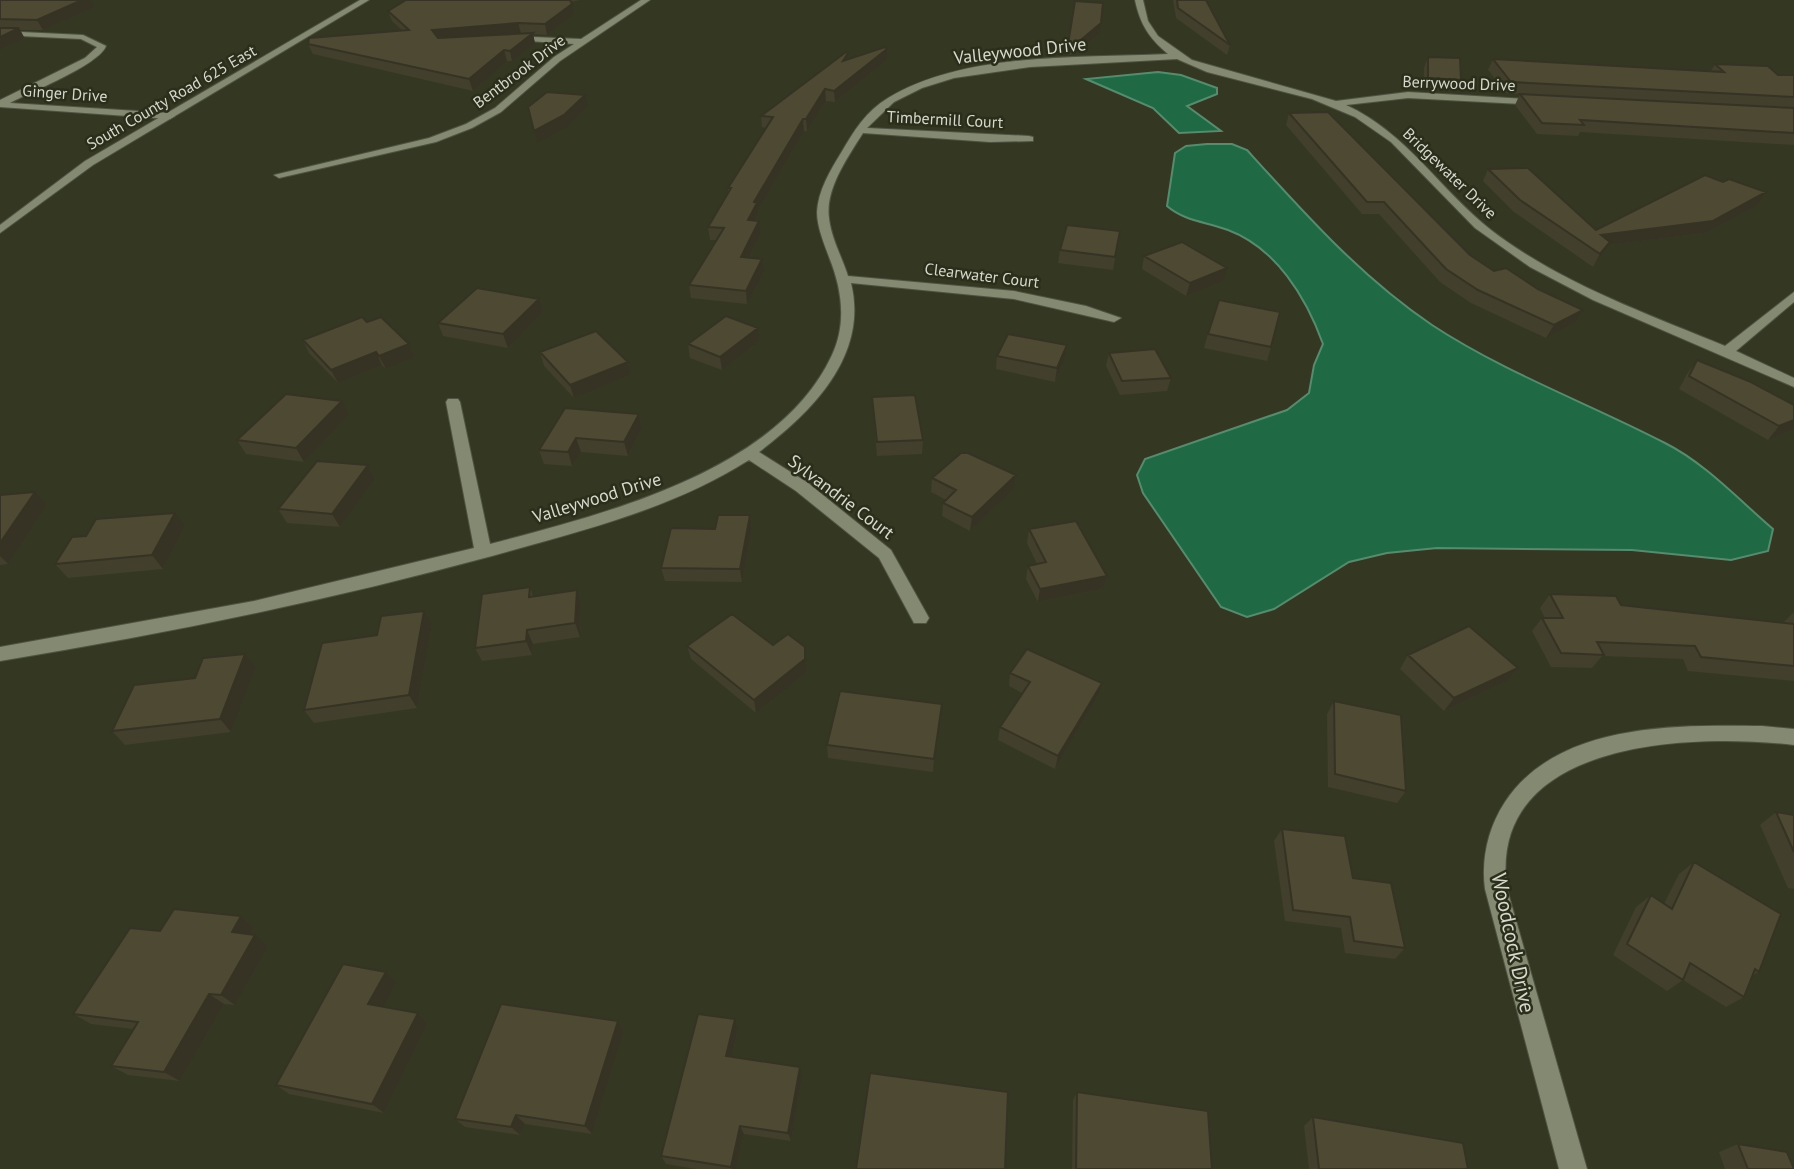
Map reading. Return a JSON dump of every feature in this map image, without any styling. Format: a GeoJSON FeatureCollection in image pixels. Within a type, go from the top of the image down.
{"type":"FeatureCollection","features":[{"type":"Feature","properties":{"kind":"street","name":"South County Road 625 East"},"geometry":{"type":"LineString","coordinates":[[0,230],[89,163],[365,0]]}},
{"type":"Feature","properties":{"kind":"street","name":"Bentbrook Drive"},"geometry":{"type":"LineString","coordinates":[[279,175],[455,132],[498,110],[538,74],[646,0]]}},
{"type":"Feature","properties":{"kind":"street","name":"Bridgewater Drive"},"geometry":{"type":"LineString","coordinates":[[1139,0],[1142,17],[1154,37],[1178,56],[1222,74],[1334,104],[1383,131],[1462,211],[1532,263],[1633,316],[1727,351],[1794,383]]}},
{"type":"Feature","properties":{"kind":"street"},"geometry":{"type":"LineString","coordinates":[[0,33],[93,39],[102,46],[95,56],[0,104]]}},
{"type":"Feature","properties":{"kind":"street"},"geometry":{"type":"LineString","coordinates":[[495,39],[582,42]]}},
{"type":"Feature","properties":{"kind":"street","name":"Valleywood Drive"},"geometry":{"type":"LineString","coordinates":[[0,654],[152,630],[319,595],[646,506],[706,479],[747,452],[801,409],[835,365],[845,336],[848,316],[844,279],[833,254],[823,206],[825,192],[859,130],[873,114],[898,96],[962,74],[1001,68],[1178,56]]}},
{"type":"Feature","properties":{"kind":"street","name":"Berrywood Drive"},"geometry":{"type":"LineString","coordinates":[[1334,104],[1408,95],[1554,103]]}},
{"type":"Feature","properties":{"kind":"street","name":"Ginger Drive"},"geometry":{"type":"LineString","coordinates":[[0,104],[170,116]]}},
{"type":"Feature","properties":{"kind":"street","name":"Ginger Drive"},"geometry":{"type":"LineString","coordinates":[[0,115],[153,126]]}},
{"type":"Feature","properties":{"kind":"street","name":"Timbermill Court"},"geometry":{"type":"LineString","coordinates":[[859,130],[1029,139]]}},
{"type":"Feature","properties":{"kind":"street","name":"Clearwater Court"},"geometry":{"type":"LineString","coordinates":[[844,279],[1039,299],[1114,318]]}},
{"type":"Feature","properties":{"kind":"street"},"geometry":{"type":"LineString","coordinates":[[1727,351],[1794,296]]}},
{"type":"Feature","properties":{"kind":"street"},"geometry":{"type":"LineString","coordinates":[[453,402],[483,552]]}},
{"type":"Feature","properties":{"kind":"street","name":"Sylvandrie Court"},"geometry":{"type":"LineString","coordinates":[[747,452],[802,487],[885,554],[920,618]]}},
{"type":"Feature","properties":{"kind":"street","name":"Woodcock Drive"},"geometry":{"type":"LineString","coordinates":[[1573,1169],[1529,1021],[1496,887],[1495,856],[1507,820],[1522,793],[1574,755],[1598,747],[1650,737],[1739,734],[1794,737]]}},
{"type":"Feature","properties":{"kind":"shaded area"},"geometry":{"type":"Polygon","coordinates":[[[1158,72],[1181,75],[1217,88],[1217,94],[1187,106],[1221,131],[1179,133],[1153,108],[1086,79],[1158,72]]]}},
{"type":"Feature","properties":{"kind":"shaded area"},"geometry":{"type":"Polygon","coordinates":[[[1232,144],[1247,150],[1312,221],[1358,265],[1432,325],[1488,358],[1636,428],[1694,461],[1773,529],[1768,551],[1731,560],[1632,550],[1437,548],[1387,553],[1349,562],[1274,609],[1247,617],[1221,607],[1143,493],[1137,475],[1145,459],[1287,410],[1309,393],[1314,365],[1323,344],[1298,292],[1275,262],[1261,249],[1228,230],[1188,218],[1167,206],[1175,153],[1186,146],[1232,144]]]}},
{"type":"Feature","properties":{"kind":"building"},"geometry":{"type":"Polygon","coordinates":[[[0,0],[82,0],[37,20],[0,19],[0,0]]]}},
{"type":"Feature","properties":{"kind":"building"},"geometry":{"type":"Polygon","coordinates":[[[406,0],[570,0],[572,4],[545,24],[518,23],[432,30],[438,38],[533,33],[510,51],[504,50],[469,79],[308,44],[309,38],[409,30],[388,11],[406,0]]]}},
{"type":"Feature","properties":{"kind":"building"},"geometry":{"type":"Polygon","coordinates":[[[1177,0],[1206,0],[1230,45],[1178,8],[1177,0]]]}},
{"type":"Feature","properties":{"kind":"building"},"geometry":{"type":"Polygon","coordinates":[[[1075,1],[1103,3],[1101,23],[1076,44],[1068,44],[1075,1]]]}},
{"type":"Feature","properties":{"kind":"building"},"geometry":{"type":"Polygon","coordinates":[[[0,28],[19,28],[0,37],[0,28]]]}},
{"type":"Feature","properties":{"kind":"building"},"geometry":{"type":"Polygon","coordinates":[[[885,47],[887,49],[834,91],[825,89],[806,119],[803,119],[754,202],[757,203],[748,220],[759,221],[741,257],[762,259],[746,291],[689,285],[724,228],[708,227],[731,188],[728,188],[773,117],[761,116],[846,52],[848,53],[843,61],[885,47]]]}},
{"type":"Feature","properties":{"kind":"building"},"geometry":{"type":"Polygon","coordinates":[[[1428,57],[1460,58],[1461,80],[1428,78],[1428,57]]]}},
{"type":"Feature","properties":{"kind":"building"},"geometry":{"type":"Polygon","coordinates":[[[1493,59],[1724,72],[1715,64],[1768,66],[1778,75],[1794,75],[1794,97],[1511,82],[1493,59]]]}},
{"type":"Feature","properties":{"kind":"building"},"geometry":{"type":"Polygon","coordinates":[[[547,92],[585,95],[564,115],[534,131],[528,107],[547,92]]]}},
{"type":"Feature","properties":{"kind":"building"},"geometry":{"type":"Polygon","coordinates":[[[1520,94],[1794,108],[1794,133],[1580,120],[1584,125],[1542,123],[1520,94]]]}},
{"type":"Feature","properties":{"kind":"building"},"geometry":{"type":"Polygon","coordinates":[[[1328,112],[1470,255],[1494,271],[1506,268],[1538,289],[1583,310],[1554,325],[1478,290],[1446,269],[1384,202],[1367,202],[1289,113],[1328,112]]]}},
{"type":"Feature","properties":{"kind":"building"},"geometry":{"type":"Polygon","coordinates":[[[1528,168],[1596,230],[1705,175],[1723,182],[1729,179],[1766,192],[1713,221],[1601,235],[1610,242],[1600,254],[1520,200],[1488,169],[1528,168]]]}},
{"type":"Feature","properties":{"kind":"building"},"geometry":{"type":"Polygon","coordinates":[[[1067,225],[1120,231],[1115,257],[1060,250],[1067,225]]]}},
{"type":"Feature","properties":{"kind":"building"},"geometry":{"type":"Polygon","coordinates":[[[1182,242],[1227,268],[1190,283],[1144,256],[1182,242]]]}},
{"type":"Feature","properties":{"kind":"building"},"geometry":{"type":"Polygon","coordinates":[[[477,288],[539,299],[503,334],[438,323],[477,288]]]}},
{"type":"Feature","properties":{"kind":"building"},"geometry":{"type":"Polygon","coordinates":[[[1219,300],[1280,312],[1271,347],[1208,334],[1219,300]]]}},
{"type":"Feature","properties":{"kind":"building"},"geometry":{"type":"Polygon","coordinates":[[[726,316],[758,328],[720,357],[688,344],[726,316]]]}},
{"type":"Feature","properties":{"kind":"building"},"geometry":{"type":"Polygon","coordinates":[[[362,317],[367,322],[381,317],[409,344],[379,356],[376,352],[331,370],[303,340],[362,317]]]}},
{"type":"Feature","properties":{"kind":"building"},"geometry":{"type":"Polygon","coordinates":[[[596,331],[628,362],[570,385],[540,352],[596,331]]]}},
{"type":"Feature","properties":{"kind":"building"},"geometry":{"type":"Polygon","coordinates":[[[1008,334],[1067,345],[1057,368],[997,356],[1008,334]]]}},
{"type":"Feature","properties":{"kind":"building"},"geometry":{"type":"Polygon","coordinates":[[[1155,349],[1171,378],[1122,381],[1109,353],[1155,349]]]}},
{"type":"Feature","properties":{"kind":"building"},"geometry":{"type":"Polygon","coordinates":[[[1697,360],[1751,382],[1794,405],[1794,420],[1779,426],[1689,376],[1697,360]]]}},
{"type":"Feature","properties":{"kind":"building"},"geometry":{"type":"Polygon","coordinates":[[[286,394],[342,401],[296,448],[237,440],[286,394]]]}},
{"type":"Feature","properties":{"kind":"building"},"geometry":{"type":"Polygon","coordinates":[[[915,395],[923,440],[877,442],[872,397],[915,395]]]}},
{"type":"Feature","properties":{"kind":"building"},"geometry":{"type":"Polygon","coordinates":[[[565,408],[639,414],[624,442],[576,438],[568,452],[539,450],[565,408]]]}},
{"type":"Feature","properties":{"kind":"building"},"geometry":{"type":"Polygon","coordinates":[[[961,453],[968,453],[1016,475],[972,517],[943,503],[956,490],[932,478],[961,453]]]}},
{"type":"Feature","properties":{"kind":"building"},"geometry":{"type":"Polygon","coordinates":[[[317,461],[368,465],[332,514],[278,509],[317,461]]]}},
{"type":"Feature","properties":{"kind":"building"},"geometry":{"type":"Polygon","coordinates":[[[35,492],[0,543],[0,495],[35,492]]]}},
{"type":"Feature","properties":{"kind":"building"},"geometry":{"type":"Polygon","coordinates":[[[175,513],[152,555],[55,564],[72,537],[86,536],[96,519],[175,513]]]}},
{"type":"Feature","properties":{"kind":"building"},"geometry":{"type":"Polygon","coordinates":[[[718,515],[750,515],[740,569],[661,568],[671,528],[715,529],[718,515]]]}},
{"type":"Feature","properties":{"kind":"building"},"geometry":{"type":"Polygon","coordinates":[[[1076,521],[1107,576],[1040,589],[1028,566],[1046,562],[1029,529],[1076,521]]]}},
{"type":"Feature","properties":{"kind":"building"},"geometry":{"type":"Polygon","coordinates":[[[530,587],[529,597],[577,590],[575,623],[527,630],[526,641],[475,648],[482,594],[530,587]]]}},
{"type":"Feature","properties":{"kind":"building"},"geometry":{"type":"Polygon","coordinates":[[[1550,594],[1616,596],[1621,605],[1794,624],[1794,666],[1701,657],[1695,646],[1597,642],[1604,655],[1561,653],[1542,618],[1563,618],[1550,594]]]}},
{"type":"Feature","properties":{"kind":"building"},"geometry":{"type":"Polygon","coordinates":[[[424,611],[409,695],[304,710],[322,643],[377,635],[381,616],[424,611]]]}},
{"type":"Feature","properties":{"kind":"building"},"geometry":{"type":"Polygon","coordinates":[[[732,614],[773,645],[788,634],[805,647],[805,659],[754,700],[687,646],[732,614]]]}},
{"type":"Feature","properties":{"kind":"building"},"geometry":{"type":"Polygon","coordinates":[[[1469,626],[1518,668],[1454,698],[1408,655],[1469,626]]]}},
{"type":"Feature","properties":{"kind":"building"},"geometry":{"type":"Polygon","coordinates":[[[1027,649],[1102,683],[1058,756],[1000,727],[1030,682],[1010,673],[1027,649]]]}},
{"type":"Feature","properties":{"kind":"building"},"geometry":{"type":"Polygon","coordinates":[[[245,654],[220,719],[112,731],[134,685],[195,678],[203,658],[245,654]]]}},
{"type":"Feature","properties":{"kind":"building"},"geometry":{"type":"Polygon","coordinates":[[[840,691],[942,704],[934,759],[827,745],[840,691]]]}},
{"type":"Feature","properties":{"kind":"building"},"geometry":{"type":"Polygon","coordinates":[[[1334,701],[1401,715],[1406,791],[1335,774],[1334,701]]]}},
{"type":"Feature","properties":{"kind":"building"},"geometry":{"type":"Polygon","coordinates":[[[1776,812],[1794,815],[1794,852],[1776,812]]]}},
{"type":"Feature","properties":{"kind":"building"},"geometry":{"type":"Polygon","coordinates":[[[1282,829],[1345,836],[1353,878],[1391,883],[1405,948],[1354,941],[1350,917],[1293,910],[1282,829]]]}},
{"type":"Feature","properties":{"kind":"building"},"geometry":{"type":"Polygon","coordinates":[[[1694,862],[1781,914],[1759,972],[1755,969],[1744,997],[1690,963],[1683,980],[1627,944],[1651,895],[1672,909],[1694,862]]]}},
{"type":"Feature","properties":{"kind":"building"},"geometry":{"type":"Polygon","coordinates":[[[174,909],[241,916],[232,932],[255,935],[221,995],[209,994],[164,1072],[111,1066],[138,1022],[73,1014],[130,928],[160,931],[174,909]]]}},
{"type":"Feature","properties":{"kind":"building"},"geometry":{"type":"Polygon","coordinates":[[[343,964],[386,972],[368,1004],[418,1013],[372,1104],[276,1085],[343,964]]]}},
{"type":"Feature","properties":{"kind":"building"},"geometry":{"type":"Polygon","coordinates":[[[501,1004],[618,1021],[585,1126],[516,1115],[511,1127],[455,1119],[501,1004]]]}},
{"type":"Feature","properties":{"kind":"building"},"geometry":{"type":"Polygon","coordinates":[[[698,1014],[735,1019],[726,1056],[800,1067],[788,1133],[740,1126],[731,1167],[661,1156],[698,1014]]]}},
{"type":"Feature","properties":{"kind":"building"},"geometry":{"type":"Polygon","coordinates":[[[870,1073],[1008,1092],[1005,1169],[856,1169],[870,1073]]]}},
{"type":"Feature","properties":{"kind":"building"},"geometry":{"type":"Polygon","coordinates":[[[1077,1092],[1208,1111],[1212,1169],[1076,1169],[1077,1092]]]}},
{"type":"Feature","properties":{"kind":"building"},"geometry":{"type":"Polygon","coordinates":[[[1313,1117],[1463,1143],[1468,1169],[1319,1169],[1313,1117]]]}},
{"type":"Feature","properties":{"kind":"building"},"geometry":{"type":"Polygon","coordinates":[[[1738,1144],[1787,1152],[1794,1169],[1748,1169],[1738,1144]]]}}]}
